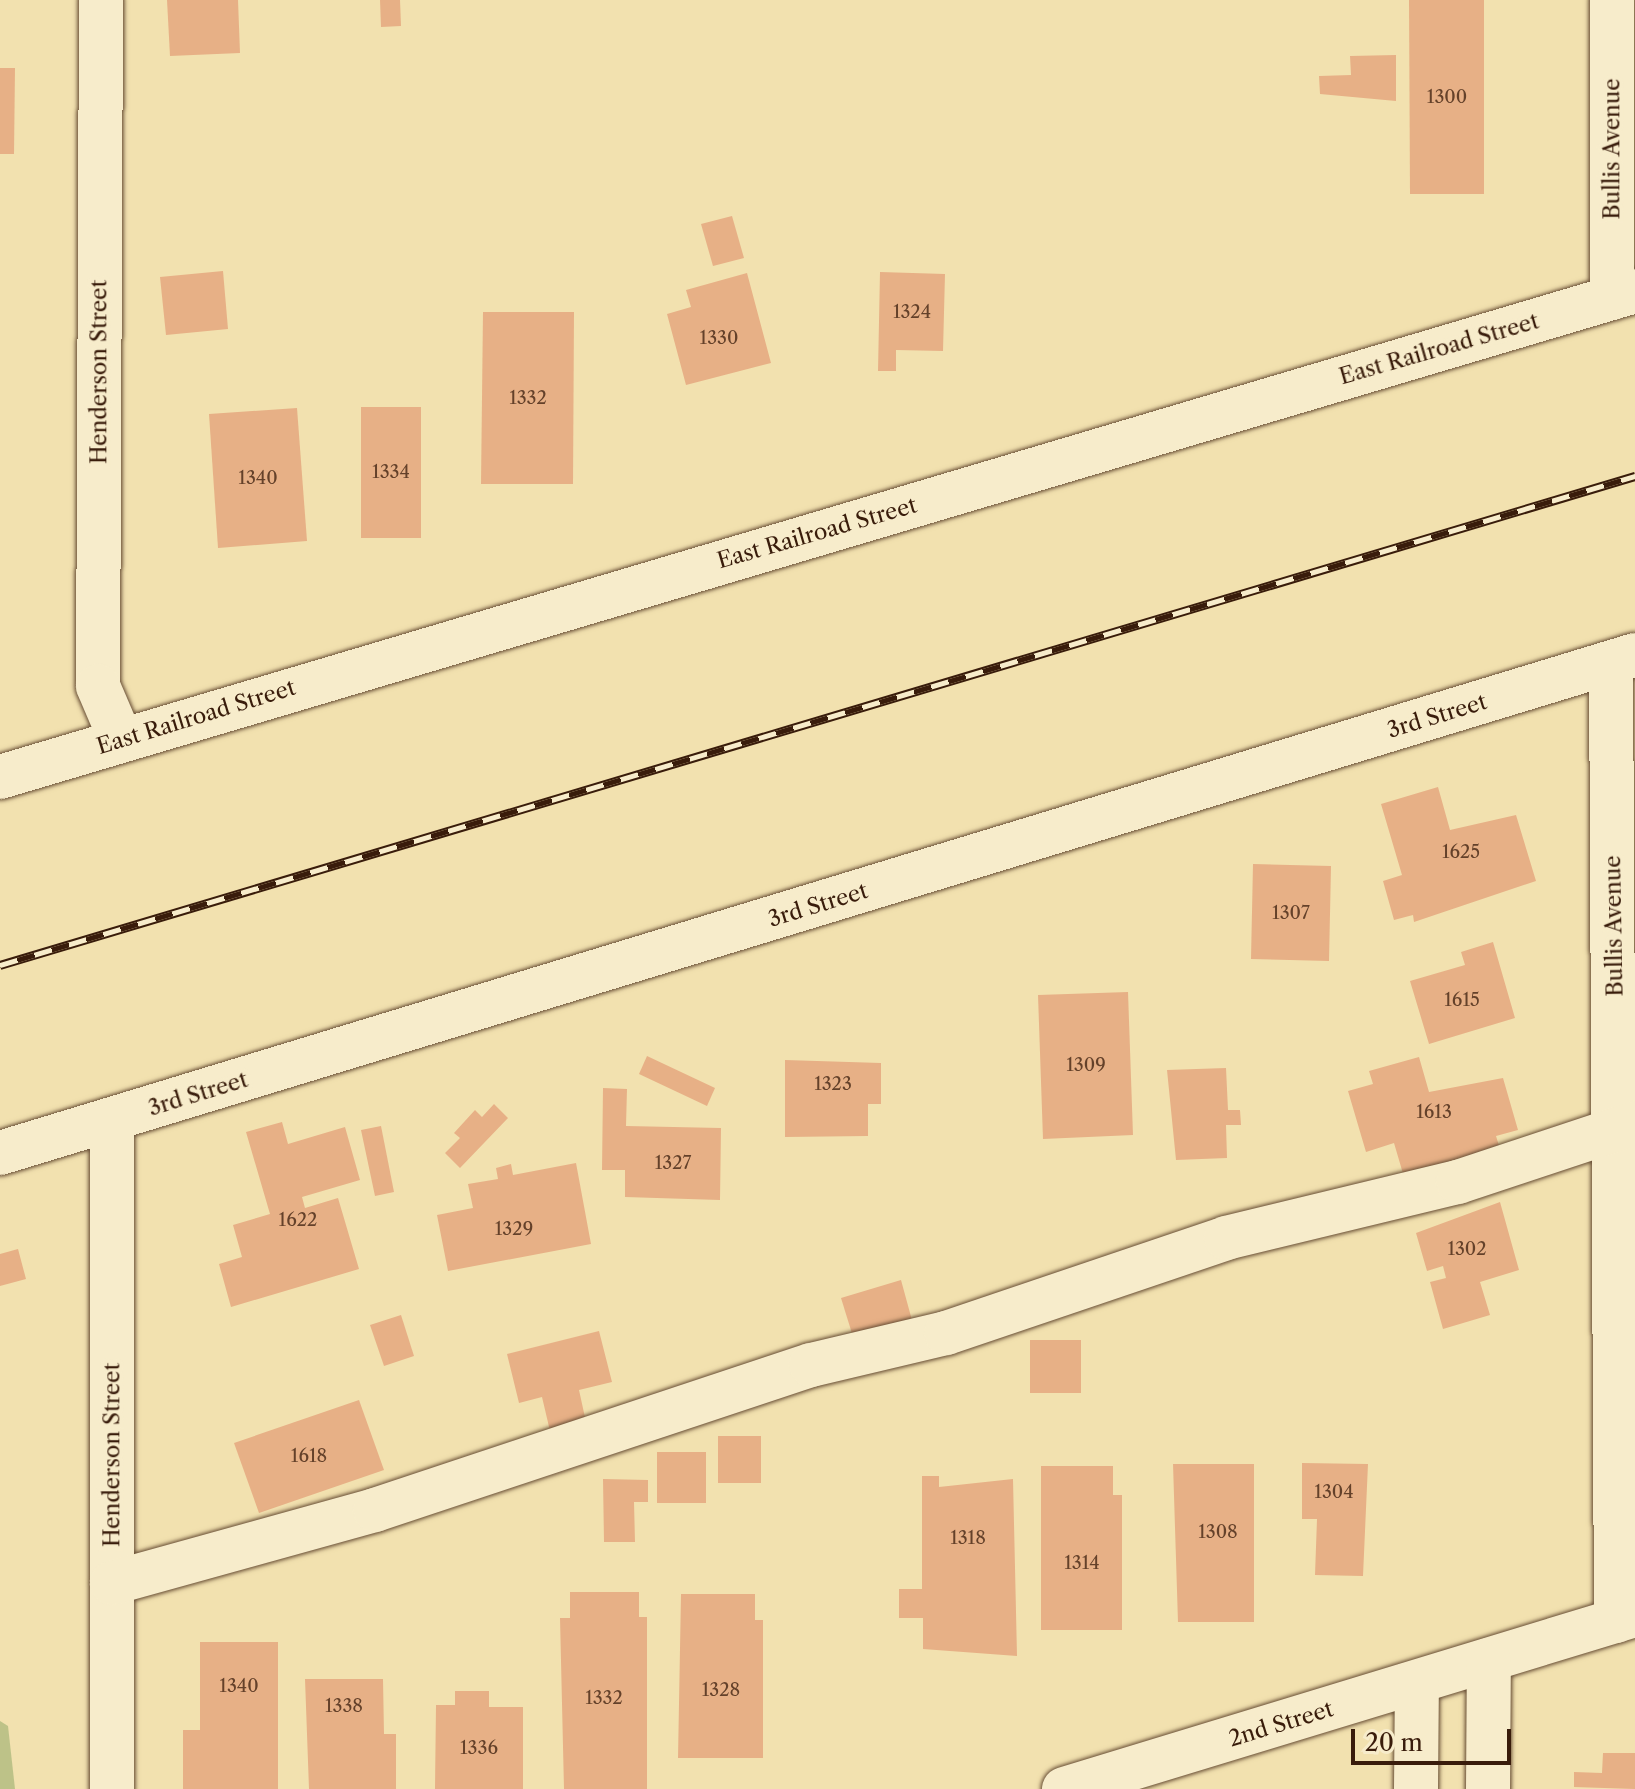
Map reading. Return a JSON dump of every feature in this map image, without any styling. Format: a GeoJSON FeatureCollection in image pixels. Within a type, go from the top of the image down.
{"type":"FeatureCollection","features":[{"type":"Feature","properties":{"kind":"street","name":"Henderson Street"},"geometry":{"type":"LineString","coordinates":[[101,0],[98,686],[121,740]]}},
{"type":"Feature","properties":{"kind":"street","name":"Bullis Avenue"},"geometry":{"type":"LineString","coordinates":[[1612,0],[1623,294]]}},
{"type":"Feature","properties":{"kind":"street","name":"East Railroad Street"},"geometry":{"type":"LineString","coordinates":[[0,777],[1623,294]]}},
{"type":"Feature","properties":{"kind":"street","name":"Bullis Avenue"},"geometry":{"type":"LineString","coordinates":[[1623,659],[1626,1618]]}},
{"type":"Feature","properties":{"kind":"street","name":"3rd Street"},"geometry":{"type":"LineString","coordinates":[[0,1153],[1623,659]]}},
{"type":"Feature","properties":{"kind":"street","name":"Henderson Street"},"geometry":{"type":"LineString","coordinates":[[112,1120],[112,1789]]}},
{"type":"Feature","properties":{"kind":"street"},"geometry":{"type":"LineString","coordinates":[[112,1583],[375,1510],[811,1365],[946,1333],[1226,1238],[1458,1182],[1626,1126]]}},
{"type":"Feature","properties":{"kind":"street","name":"2nd Street"},"geometry":{"type":"LineString","coordinates":[[1064,1789],[1626,1618]]}},
{"type":"Feature","properties":{"kind":"street"},"geometry":{"type":"LineString","coordinates":[[1488,1789],[1489,1660]]}},
{"type":"Feature","properties":{"kind":"street"},"geometry":{"type":"LineString","coordinates":[[1416,1789],[1417,1683]]}},
{"type":"Feature","properties":{"kind":"green space"},"geometry":{"type":"Polygon","coordinates":[[[0,1721],[8,1726],[15,1789],[0,1789],[0,1721]]]}},
{"type":"Feature","properties":{"kind":"building"},"geometry":{"type":"Polygon","coordinates":[[[167,0],[238,0],[240,53],[170,56],[167,0]]]}},
{"type":"Feature","properties":{"kind":"building"},"geometry":{"type":"Polygon","coordinates":[[[380,0],[400,0],[401,26],[381,27],[380,0]]]}},
{"type":"Feature","properties":{"kind":"building"},"geometry":{"type":"Polygon","coordinates":[[[1409,0],[1484,0],[1484,194],[1410,194],[1409,0]]]}},
{"type":"Feature","properties":{"kind":"building"},"geometry":{"type":"Polygon","coordinates":[[[1396,55],[1396,101],[1320,94],[1319,76],[1351,75],[1350,56],[1396,55]]]}},
{"type":"Feature","properties":{"kind":"building"},"geometry":{"type":"Polygon","coordinates":[[[0,68],[15,68],[14,154],[0,154],[0,68]]]}},
{"type":"Feature","properties":{"kind":"building"},"geometry":{"type":"Polygon","coordinates":[[[732,216],[744,258],[713,266],[701,224],[732,216]]]}},
{"type":"Feature","properties":{"kind":"building"},"geometry":{"type":"Polygon","coordinates":[[[223,271],[228,329],[166,335],[160,277],[223,271]]]}},
{"type":"Feature","properties":{"kind":"building"},"geometry":{"type":"Polygon","coordinates":[[[880,272],[945,274],[943,351],[896,350],[896,371],[878,371],[880,272]]]}},
{"type":"Feature","properties":{"kind":"building"},"geometry":{"type":"Polygon","coordinates":[[[747,273],[771,363],[686,385],[667,314],[691,307],[686,290],[747,273]]]}},
{"type":"Feature","properties":{"kind":"building"},"geometry":{"type":"Polygon","coordinates":[[[483,312],[574,312],[573,484],[481,484],[483,312]]]}},
{"type":"Feature","properties":{"kind":"building"},"geometry":{"type":"Polygon","coordinates":[[[361,407],[421,407],[421,538],[361,538],[361,407]]]}},
{"type":"Feature","properties":{"kind":"building"},"geometry":{"type":"Polygon","coordinates":[[[297,408],[307,541],[218,548],[209,414],[297,408]]]}},
{"type":"Feature","properties":{"kind":"building"},"geometry":{"type":"Polygon","coordinates":[[[1438,787],[1450,830],[1516,815],[1536,881],[1414,922],[1413,915],[1394,920],[1383,881],[1402,875],[1381,804],[1438,787]]]}},
{"type":"Feature","properties":{"kind":"building"},"geometry":{"type":"Polygon","coordinates":[[[1253,864],[1331,866],[1329,961],[1251,959],[1253,864]]]}},
{"type":"Feature","properties":{"kind":"building"},"geometry":{"type":"Polygon","coordinates":[[[1493,942],[1515,1018],[1429,1044],[1410,981],[1465,965],[1461,952],[1493,942]]]}},
{"type":"Feature","properties":{"kind":"building"},"geometry":{"type":"Polygon","coordinates":[[[1128,992],[1133,1135],[1043,1139],[1038,995],[1128,992]]]}},
{"type":"Feature","properties":{"kind":"building"},"geometry":{"type":"Polygon","coordinates":[[[647,1056],[715,1088],[707,1106],[639,1074],[647,1056]]]}},
{"type":"Feature","properties":{"kind":"building"},"geometry":{"type":"Polygon","coordinates":[[[1419,1057],[1429,1092],[1503,1078],[1518,1130],[1496,1136],[1500,1149],[1404,1177],[1394,1143],[1366,1152],[1348,1091],[1373,1084],[1369,1071],[1419,1057]]]}},
{"type":"Feature","properties":{"kind":"building"},"geometry":{"type":"Polygon","coordinates":[[[785,1060],[881,1063],[881,1104],[868,1104],[868,1136],[785,1137],[785,1060]]]}},
{"type":"Feature","properties":{"kind":"building"},"geometry":{"type":"Polygon","coordinates":[[[1226,1068],[1228,1110],[1240,1110],[1241,1125],[1226,1125],[1227,1158],[1176,1160],[1167,1070],[1226,1068]]]}},
{"type":"Feature","properties":{"kind":"building"},"geometry":{"type":"Polygon","coordinates":[[[603,1088],[627,1089],[626,1126],[721,1128],[720,1200],[625,1197],[625,1170],[602,1170],[603,1088]]]}},
{"type":"Feature","properties":{"kind":"building"},"geometry":{"type":"Polygon","coordinates":[[[494,1104],[508,1118],[460,1168],[445,1153],[460,1138],[454,1133],[475,1110],[482,1117],[494,1104]]]}},
{"type":"Feature","properties":{"kind":"building"},"geometry":{"type":"Polygon","coordinates":[[[282,1122],[288,1144],[345,1127],[360,1180],[302,1197],[305,1208],[338,1198],[359,1269],[231,1307],[219,1264],[242,1257],[233,1225],[270,1214],[246,1132],[282,1122]]]}},
{"type":"Feature","properties":{"kind":"building"},"geometry":{"type":"Polygon","coordinates":[[[381,1126],[394,1192],[375,1196],[361,1130],[381,1126]]]}},
{"type":"Feature","properties":{"kind":"building"},"geometry":{"type":"Polygon","coordinates":[[[576,1163],[591,1244],[448,1271],[437,1215],[473,1208],[468,1184],[498,1179],[496,1168],[511,1164],[513,1175],[576,1163]]]}},
{"type":"Feature","properties":{"kind":"building"},"geometry":{"type":"Polygon","coordinates":[[[1500,1202],[1519,1270],[1480,1282],[1490,1315],[1443,1329],[1430,1282],[1446,1278],[1443,1266],[1427,1271],[1416,1233],[1500,1202]]]}},
{"type":"Feature","properties":{"kind":"building"},"geometry":{"type":"Polygon","coordinates":[[[18,1249],[26,1279],[0,1286],[0,1254],[18,1249]]]}},
{"type":"Feature","properties":{"kind":"building"},"geometry":{"type":"Polygon","coordinates":[[[901,1280],[913,1324],[854,1340],[841,1298],[901,1280]]]}},
{"type":"Feature","properties":{"kind":"building"},"geometry":{"type":"Polygon","coordinates":[[[401,1315],[414,1356],[384,1366],[370,1325],[401,1315]]]}},
{"type":"Feature","properties":{"kind":"building"},"geometry":{"type":"Polygon","coordinates":[[[599,1331],[612,1382],[579,1390],[586,1422],[550,1431],[542,1397],[519,1403],[507,1354],[599,1331]]]}},
{"type":"Feature","properties":{"kind":"building"},"geometry":{"type":"Polygon","coordinates":[[[1030,1340],[1081,1340],[1081,1393],[1030,1393],[1030,1340]]]}},
{"type":"Feature","properties":{"kind":"building"},"geometry":{"type":"Polygon","coordinates":[[[359,1400],[384,1470],[259,1513],[234,1443],[359,1400]]]}},
{"type":"Feature","properties":{"kind":"building"},"geometry":{"type":"Polygon","coordinates":[[[718,1436],[761,1436],[761,1483],[718,1483],[718,1436]]]}},
{"type":"Feature","properties":{"kind":"building"},"geometry":{"type":"Polygon","coordinates":[[[657,1452],[706,1452],[706,1503],[657,1503],[657,1452]]]}},
{"type":"Feature","properties":{"kind":"building"},"geometry":{"type":"Polygon","coordinates":[[[1302,1463],[1368,1464],[1363,1576],[1315,1575],[1317,1519],[1302,1519],[1302,1463]]]}},
{"type":"Feature","properties":{"kind":"building"},"geometry":{"type":"Polygon","coordinates":[[[1173,1464],[1254,1464],[1254,1622],[1178,1622],[1173,1464]]]}},
{"type":"Feature","properties":{"kind":"building"},"geometry":{"type":"Polygon","coordinates":[[[1041,1466],[1113,1466],[1113,1495],[1122,1495],[1122,1630],[1041,1630],[1041,1466]]]}},
{"type":"Feature","properties":{"kind":"building"},"geometry":{"type":"Polygon","coordinates":[[[922,1476],[939,1476],[939,1487],[1013,1479],[1017,1656],[923,1649],[923,1618],[899,1618],[899,1589],[922,1589],[922,1476]]]}},
{"type":"Feature","properties":{"kind":"building"},"geometry":{"type":"Polygon","coordinates":[[[603,1479],[648,1480],[648,1502],[634,1502],[635,1542],[604,1542],[603,1479]]]}},
{"type":"Feature","properties":{"kind":"building"},"geometry":{"type":"Polygon","coordinates":[[[570,1592],[639,1592],[639,1617],[647,1617],[647,1789],[564,1789],[560,1618],[570,1618],[570,1592]]]}},
{"type":"Feature","properties":{"kind":"building"},"geometry":{"type":"Polygon","coordinates":[[[681,1594],[755,1594],[755,1620],[763,1620],[763,1758],[678,1758],[681,1594]]]}},
{"type":"Feature","properties":{"kind":"building"},"geometry":{"type":"Polygon","coordinates":[[[200,1642],[278,1642],[278,1789],[183,1789],[183,1730],[200,1730],[200,1642]]]}},
{"type":"Feature","properties":{"kind":"building"},"geometry":{"type":"Polygon","coordinates":[[[305,1679],[383,1679],[384,1734],[396,1734],[396,1789],[309,1789],[305,1679]]]}},
{"type":"Feature","properties":{"kind":"building"},"geometry":{"type":"Polygon","coordinates":[[[455,1691],[489,1691],[489,1707],[523,1707],[523,1789],[435,1789],[436,1705],[455,1705],[455,1691]]]}},
{"type":"Feature","properties":{"kind":"building"},"geometry":{"type":"Polygon","coordinates":[[[1603,1753],[1635,1753],[1635,1789],[1574,1787],[1574,1772],[1602,1773],[1603,1753]]]}},
{"type":"Feature","properties":{"kind":"railway"},"geometry":{"type":"LineString","coordinates":[[0,965],[1635,476]]}}]}
